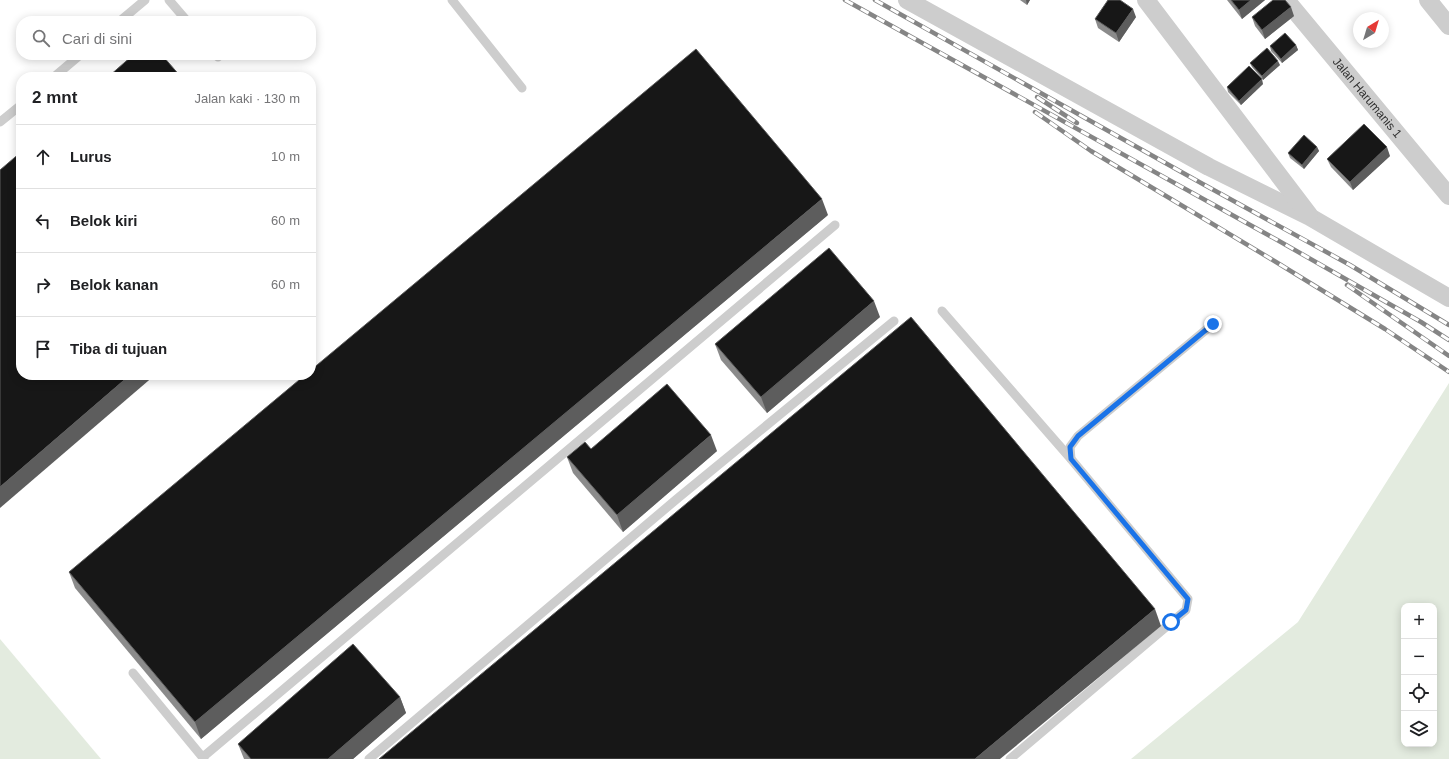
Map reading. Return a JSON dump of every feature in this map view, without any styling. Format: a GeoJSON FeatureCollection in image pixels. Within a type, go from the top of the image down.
{"type":"FeatureCollection","features":[{"type":"Feature","properties":{"kind":"street"},"geometry":{"type":"LineString","coordinates":[[907,0],[1209,167],[1310,217],[1449,298]]}},
{"type":"Feature","properties":{"kind":"street"},"geometry":{"type":"LineString","coordinates":[[1146,0],[1310,217]]}},
{"type":"Feature","properties":{"kind":"street"},"geometry":{"type":"LineString","coordinates":[[1428,0],[1449,26]]}},
{"type":"Feature","properties":{"kind":"street","name":"Jalan Harumanis 1"},"geometry":{"type":"LineString","coordinates":[[1288,1],[1449,196]]}},
{"type":"Feature","properties":{"kind":"lane"},"geometry":{"type":"LineString","coordinates":[[126,16],[145,0]]}},
{"type":"Feature","properties":{"kind":"lane"},"geometry":{"type":"LineString","coordinates":[[169,0],[183,16]]}},
{"type":"Feature","properties":{"kind":"lane"},"geometry":{"type":"LineString","coordinates":[[452,0],[522,88]]}},
{"type":"Feature","properties":{"kind":"lane"},"geometry":{"type":"LineString","coordinates":[[60,72],[74,60]]}},
{"type":"Feature","properties":{"kind":"lane"},"geometry":{"type":"LineString","coordinates":[[0,122],[16,109]]}},
{"type":"Feature","properties":{"kind":"lane"},"geometry":{"type":"LineString","coordinates":[[133,673],[204,758],[835,225]]}},
{"type":"Feature","properties":{"kind":"lane"},"geometry":{"type":"LineString","coordinates":[[942,311],[1071,459],[1188,599],[1186,610],[1010,759]]}},
{"type":"Feature","properties":{"kind":"lane"},"geometry":{"type":"LineString","coordinates":[[369,759],[678,498],[894,321]]}},
{"type":"Feature","properties":{"kind":"lane"},"geometry":{"type":"LineString","coordinates":[[1071,459],[1070,447],[1078,436],[1213,324]]}},
{"type":"Feature","properties":{"kind":"shaded area"},"geometry":{"type":"Polygon","coordinates":[[[1449,383],[1449,759],[1131,759],[1298,622],[1449,383]]]}},
{"type":"Feature","properties":{"kind":"shaded area"},"geometry":{"type":"Polygon","coordinates":[[[0,639],[101,759],[0,759],[0,639]]]}},
{"type":"Feature","properties":{"kind":"building"},"geometry":{"type":"Polygon","coordinates":[[[1108,0],[1120,0],[1133,9],[1116,33],[1095,19],[1108,0]]]}},
{"type":"Feature","properties":{"kind":"building"},"geometry":{"type":"Polygon","coordinates":[[[1231,0],[1251,0],[1239,10],[1231,0]]]}},
{"type":"Feature","properties":{"kind":"building"},"geometry":{"type":"Polygon","coordinates":[[[1273,0],[1285,0],[1291,7],[1262,30],[1252,17],[1273,0]]]}},
{"type":"Feature","properties":{"kind":"building"},"geometry":{"type":"Polygon","coordinates":[[[1285,33],[1296,45],[1281,59],[1270,46],[1285,33]]]}},
{"type":"Feature","properties":{"kind":"building"},"geometry":{"type":"Polygon","coordinates":[[[1267,48],[1278,61],[1262,76],[1250,63],[1267,48]]]}},
{"type":"Feature","properties":{"kind":"building"},"geometry":{"type":"Polygon","coordinates":[[[696,49],[822,199],[195,722],[69,572],[299,380],[316,380],[316,366],[696,49]]]}},
{"type":"Feature","properties":{"kind":"building"},"geometry":{"type":"Polygon","coordinates":[[[127,60],[166,60],[177,72],[114,72],[127,60]]]}},
{"type":"Feature","properties":{"kind":"building"},"geometry":{"type":"Polygon","coordinates":[[[1249,66],[1262,79],[1239,101],[1227,87],[1249,66]]]}},
{"type":"Feature","properties":{"kind":"building"},"geometry":{"type":"Polygon","coordinates":[[[1364,124],[1387,147],[1350,182],[1327,159],[1364,124]]]}},
{"type":"Feature","properties":{"kind":"building"},"geometry":{"type":"Polygon","coordinates":[[[1304,135],[1317,147],[1302,165],[1288,153],[1304,135]]]}},
{"type":"Feature","properties":{"kind":"building"},"geometry":{"type":"Polygon","coordinates":[[[16,156],[16,380],[124,380],[0,487],[0,170],[16,156]]]}},
{"type":"Feature","properties":{"kind":"building"},"geometry":{"type":"Polygon","coordinates":[[[829,248],[874,301],[761,397],[715,344],[829,248]]]}},
{"type":"Feature","properties":{"kind":"building"},"geometry":{"type":"Polygon","coordinates":[[[911,317],[1155,609],[975,759],[379,759],[911,317]]]}},
{"type":"Feature","properties":{"kind":"building"},"geometry":{"type":"Polygon","coordinates":[[[667,384],[711,435],[617,515],[567,457],[585,442],[591,449],[667,384]]]}},
{"type":"Feature","properties":{"kind":"building"},"geometry":{"type":"Polygon","coordinates":[[[353,644],[400,697],[328,759],[251,759],[238,744],[353,644]]]}},
{"type":"Feature","properties":{"kind":"railway"},"geometry":{"type":"LineString","coordinates":[[845,0],[1279,241],[1421,322],[1449,340]]}},
{"type":"Feature","properties":{"kind":"railway"},"geometry":{"type":"LineString","coordinates":[[875,0],[1350,265],[1449,325]]}},
{"type":"Feature","properties":{"kind":"railway"},"geometry":{"type":"LineString","coordinates":[[1037,97],[1077,123]]}},
{"type":"Feature","properties":{"kind":"railway"},"geometry":{"type":"LineString","coordinates":[[1035,112],[1091,151],[1385,329],[1449,372]]}},
{"type":"Feature","properties":{"kind":"railway"},"geometry":{"type":"LineString","coordinates":[[1347,285],[1449,356]]}},
{"type":"Feature","properties":{"kind":"route"},"geometry":{"type":"LineString","coordinates":[[1171,622],[1186,610],[1188,599],[1071,459],[1070,447],[1078,436],[1213,324]]}}]}
